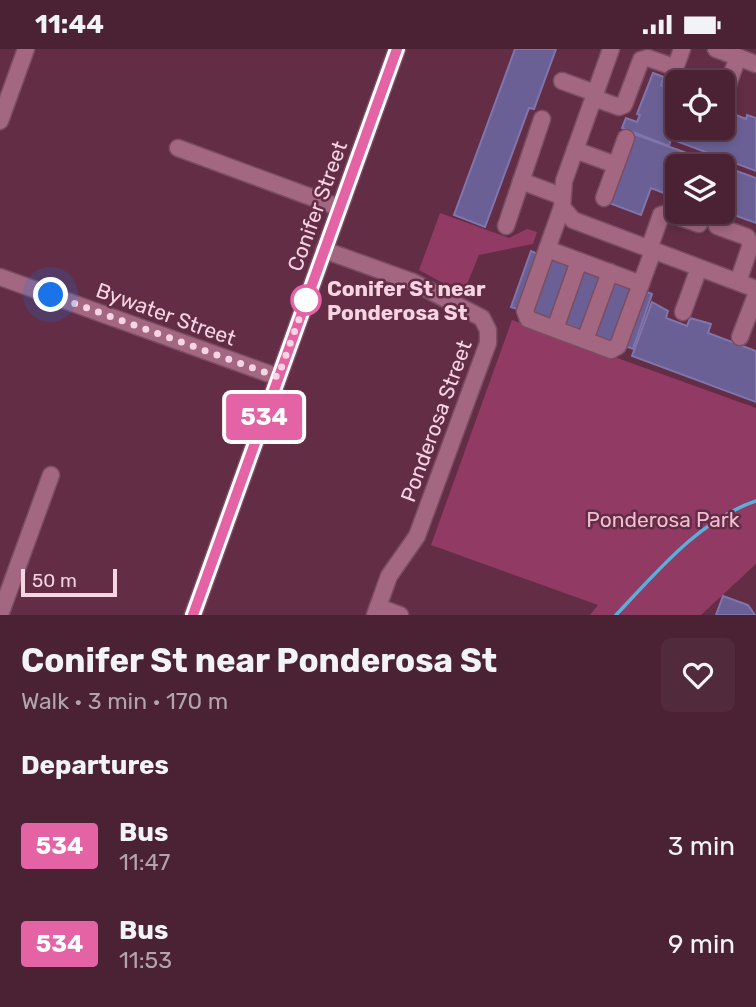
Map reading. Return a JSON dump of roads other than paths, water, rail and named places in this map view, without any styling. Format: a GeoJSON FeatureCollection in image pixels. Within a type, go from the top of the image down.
{"type":"FeatureCollection","features":[{"type":"Feature","properties":{"kind":"street"},"geometry":{"type":"LineString","coordinates":[[0,121],[7,83],[26,49]]}},
{"type":"Feature","properties":{"kind":"street","name":"Conifer Street"},"geometry":{"type":"LineString","coordinates":[[193,615],[397,49]]}},
{"type":"Feature","properties":{"kind":"street"},"geometry":{"type":"LineString","coordinates":[[611,49],[564,181],[562,202],[525,311],[528,320],[611,350],[618,346],[641,283],[661,215],[665,213]]}},
{"type":"Feature","properties":{"kind":"street"},"geometry":{"type":"LineString","coordinates":[[562,81],[619,107],[624,105],[641,60],[649,58],[671,65],[677,63],[682,49]]}},
{"type":"Feature","properties":{"kind":"street"},"geometry":{"type":"LineString","coordinates":[[716,49],[750,58],[735,80]]}},
{"type":"Feature","properties":{"kind":"street"},"geometry":{"type":"LineString","coordinates":[[506,226],[542,119]]}},
{"type":"Feature","properties":{"kind":"street"},"geometry":{"type":"LineString","coordinates":[[604,198],[625,138]]}},
{"type":"Feature","properties":{"kind":"street"},"geometry":{"type":"LineString","coordinates":[[178,148],[338,207]]}},
{"type":"Feature","properties":{"kind":"street"},"geometry":{"type":"LineString","coordinates":[[575,150],[616,165]]}},
{"type":"Feature","properties":{"kind":"street"},"geometry":{"type":"LineString","coordinates":[[521,181],[562,202],[573,221],[756,289]]}},
{"type":"Feature","properties":{"kind":"street"},"geometry":{"type":"LineString","coordinates":[[716,226],[747,237],[751,244],[738,282]]}},
{"type":"Feature","properties":{"kind":"street"},"geometry":{"type":"LineString","coordinates":[[547,249],[641,283]]}},
{"type":"Feature","properties":{"kind":"street","name":"Ponderosa Street"},"geometry":{"type":"LineString","coordinates":[[324,250],[413,282],[482,318],[488,330],[488,343],[417,536],[389,576],[376,611]]}},
{"type":"Feature","properties":{"kind":"street"},"geometry":{"type":"LineString","coordinates":[[555,329],[579,261]]}},
{"type":"Feature","properties":{"kind":"street"},"geometry":{"type":"LineString","coordinates":[[683,312],[699,268]]}},
{"type":"Feature","properties":{"kind":"street"},"geometry":{"type":"LineString","coordinates":[[585,340],[610,272]]}},
{"type":"Feature","properties":{"kind":"street","name":"Bywater Street"},"geometry":{"type":"LineString","coordinates":[[0,277],[278,377]]}},
{"type":"Feature","properties":{"kind":"street"},"geometry":{"type":"LineString","coordinates":[[740,337],[756,295]]}},
{"type":"Feature","properties":{"kind":"street"},"geometry":{"type":"LineString","coordinates":[[0,615],[51,475]]}},
{"type":"Feature","properties":{"kind":"street"},"geometry":{"type":"LineString","coordinates":[[376,611],[400,615]]}},
{"type":"Feature","properties":{"kind":"waterway"},"geometry":{"type":"LineString","coordinates":[[616,615],[663,565],[697,534],[735,510],[756,501]]}},
{"type":"Feature","properties":{"kind":"place","name":"Conifer St near Ponderosa St"},"geometry":{"type":"Point","coordinates":[306,300]}},
{"type":"Feature","properties":{"kind":"park label","name":"Ponderosa Park"},"geometry":{"type":"Point","coordinates":[663,519]}}]}
